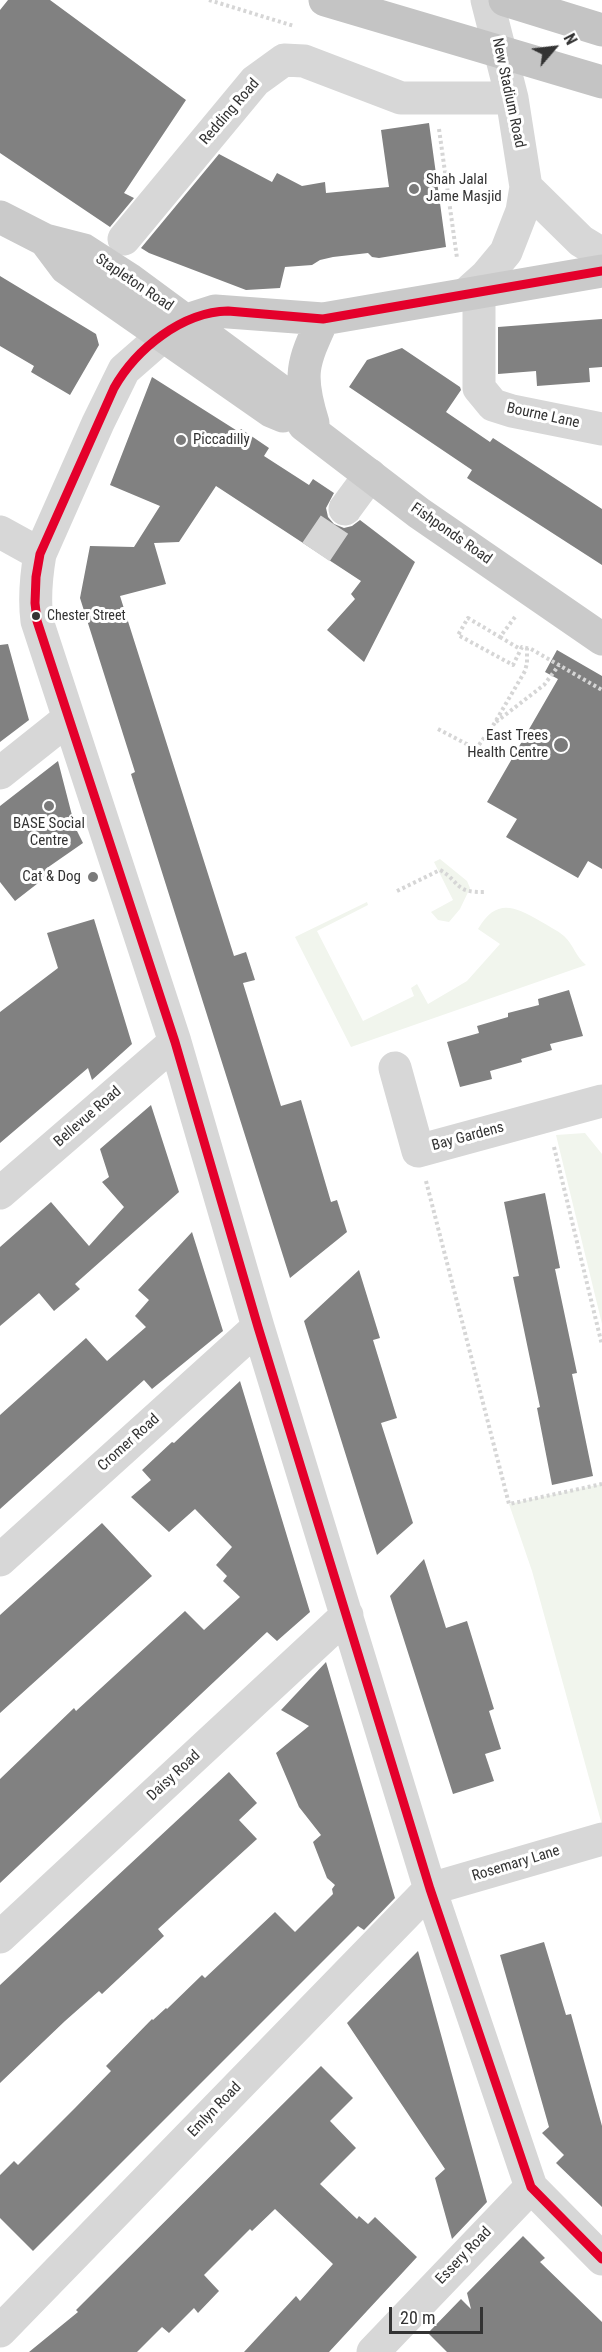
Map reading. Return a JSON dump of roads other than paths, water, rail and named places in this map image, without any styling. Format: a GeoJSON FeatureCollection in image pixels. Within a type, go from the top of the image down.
{"type":"FeatureCollection","features":[{"type":"Feature","properties":{"kind":"highway"},"geometry":{"type":"LineString","coordinates":[[325,0],[602,82]]}},
{"type":"Feature","properties":{"kind":"highway"},"geometry":{"type":"LineString","coordinates":[[505,0],[602,30]]}},
{"type":"Feature","properties":{"kind":"main road","name":"Stapleton Road"},"geometry":{"type":"LineString","coordinates":[[0,217],[45,240],[66,268],[175,328],[199,361]]}},
{"type":"Feature","properties":{"kind":"main road","name":"Stapleton Road"},"geometry":{"type":"LineString","coordinates":[[175,328],[215,311],[323,319],[602,271]]}},
{"type":"Feature","properties":{"kind":"main road"},"geometry":{"type":"LineString","coordinates":[[310,430],[304,394],[305,358],[323,319]]}},
{"type":"Feature","properties":{"kind":"main road","name":"Fishponds Road"},"geometry":{"type":"LineString","coordinates":[[175,328],[285,394],[310,430]]}},
{"type":"Feature","properties":{"kind":"main road","name":"Fishponds Road"},"geometry":{"type":"LineString","coordinates":[[199,361],[271,411],[310,430],[419,513],[602,639]]}},
{"type":"Feature","properties":{"kind":"street","name":"New Stadium Road"},"geometry":{"type":"LineString","coordinates":[[464,294],[486,276],[506,252],[522,211],[526,187],[512,98],[487,0]]}},
{"type":"Feature","properties":{"kind":"street","name":"Redding Road"},"geometry":{"type":"LineString","coordinates":[[124,239],[255,81],[284,60],[304,61],[401,98],[512,98]]}},
{"type":"Feature","properties":{"kind":"street"},"geometry":{"type":"LineString","coordinates":[[526,187],[581,241],[602,254]]}},
{"type":"Feature","properties":{"kind":"street","name":"Bourne Lane"},"geometry":{"type":"LineString","coordinates":[[464,294],[479,388],[493,405],[602,429]]}},
{"type":"Feature","properties":{"kind":"street"},"geometry":{"type":"LineString","coordinates":[[175,328],[124,370],[98,423],[40,554],[36,585],[37,621],[176,1042],[258,1327],[348,1615],[430,1890],[531,2187],[602,2259]]}},
{"type":"Feature","properties":{"kind":"street"},"geometry":{"type":"LineString","coordinates":[[345,509],[370,475]]}},
{"type":"Feature","properties":{"kind":"street"},"geometry":{"type":"LineString","coordinates":[[0,532],[40,554]]}},
{"type":"Feature","properties":{"kind":"street"},"geometry":{"type":"LineString","coordinates":[[0,773],[68,719]]}},
{"type":"Feature","properties":{"kind":"street","name":"Bellevue Road"},"geometry":{"type":"LineString","coordinates":[[0,1193],[176,1042]]}},
{"type":"Feature","properties":{"kind":"street","name":"Bay Gardens"},"geometry":{"type":"LineString","coordinates":[[395,1068],[418,1151],[602,1101]]}},
{"type":"Feature","properties":{"kind":"street","name":"Cromer Road"},"geometry":{"type":"LineString","coordinates":[[0,1560],[258,1327]]}},
{"type":"Feature","properties":{"kind":"street","name":"Daisy Road"},"geometry":{"type":"LineString","coordinates":[[0,1937],[348,1615]]}},
{"type":"Feature","properties":{"kind":"street","name":"Rosemary Lane"},"geometry":{"type":"LineString","coordinates":[[430,1890],[602,1839]]}},
{"type":"Feature","properties":{"kind":"street","name":"Emlyn Road"},"geometry":{"type":"LineString","coordinates":[[0,2331],[430,1890]]}},
{"type":"Feature","properties":{"kind":"street","name":"Essery Road"},"geometry":{"type":"LineString","coordinates":[[373,2352],[531,2187]]}},
{"type":"Feature","properties":{"kind":"tunnel"},"geometry":{"type":"LineString","coordinates":[[316,552],[345,509]]}},
{"type":"Feature","properties":{"kind":"place","name":"Shah Jalal Jame Masjid"},"geometry":{"type":"Point","coordinates":[414,189]}},
{"type":"Feature","properties":{"kind":"place","name":"Piccadilly"},"geometry":{"type":"Point","coordinates":[181,440]}},
{"type":"Feature","properties":{"kind":"place","name":"Chester Street"},"geometry":{"type":"Point","coordinates":[36,616]}},
{"type":"Feature","properties":{"kind":"place","name":"East Trees Health Centre"},"geometry":{"type":"Point","coordinates":[561,745]}},
{"type":"Feature","properties":{"kind":"place","name":"BASE Social Centre"},"geometry":{"type":"Point","coordinates":[49,806]}},
{"type":"Feature","properties":{"kind":"place","name":"Cat & Dog"},"geometry":{"type":"Point","coordinates":[93,877]}}]}
